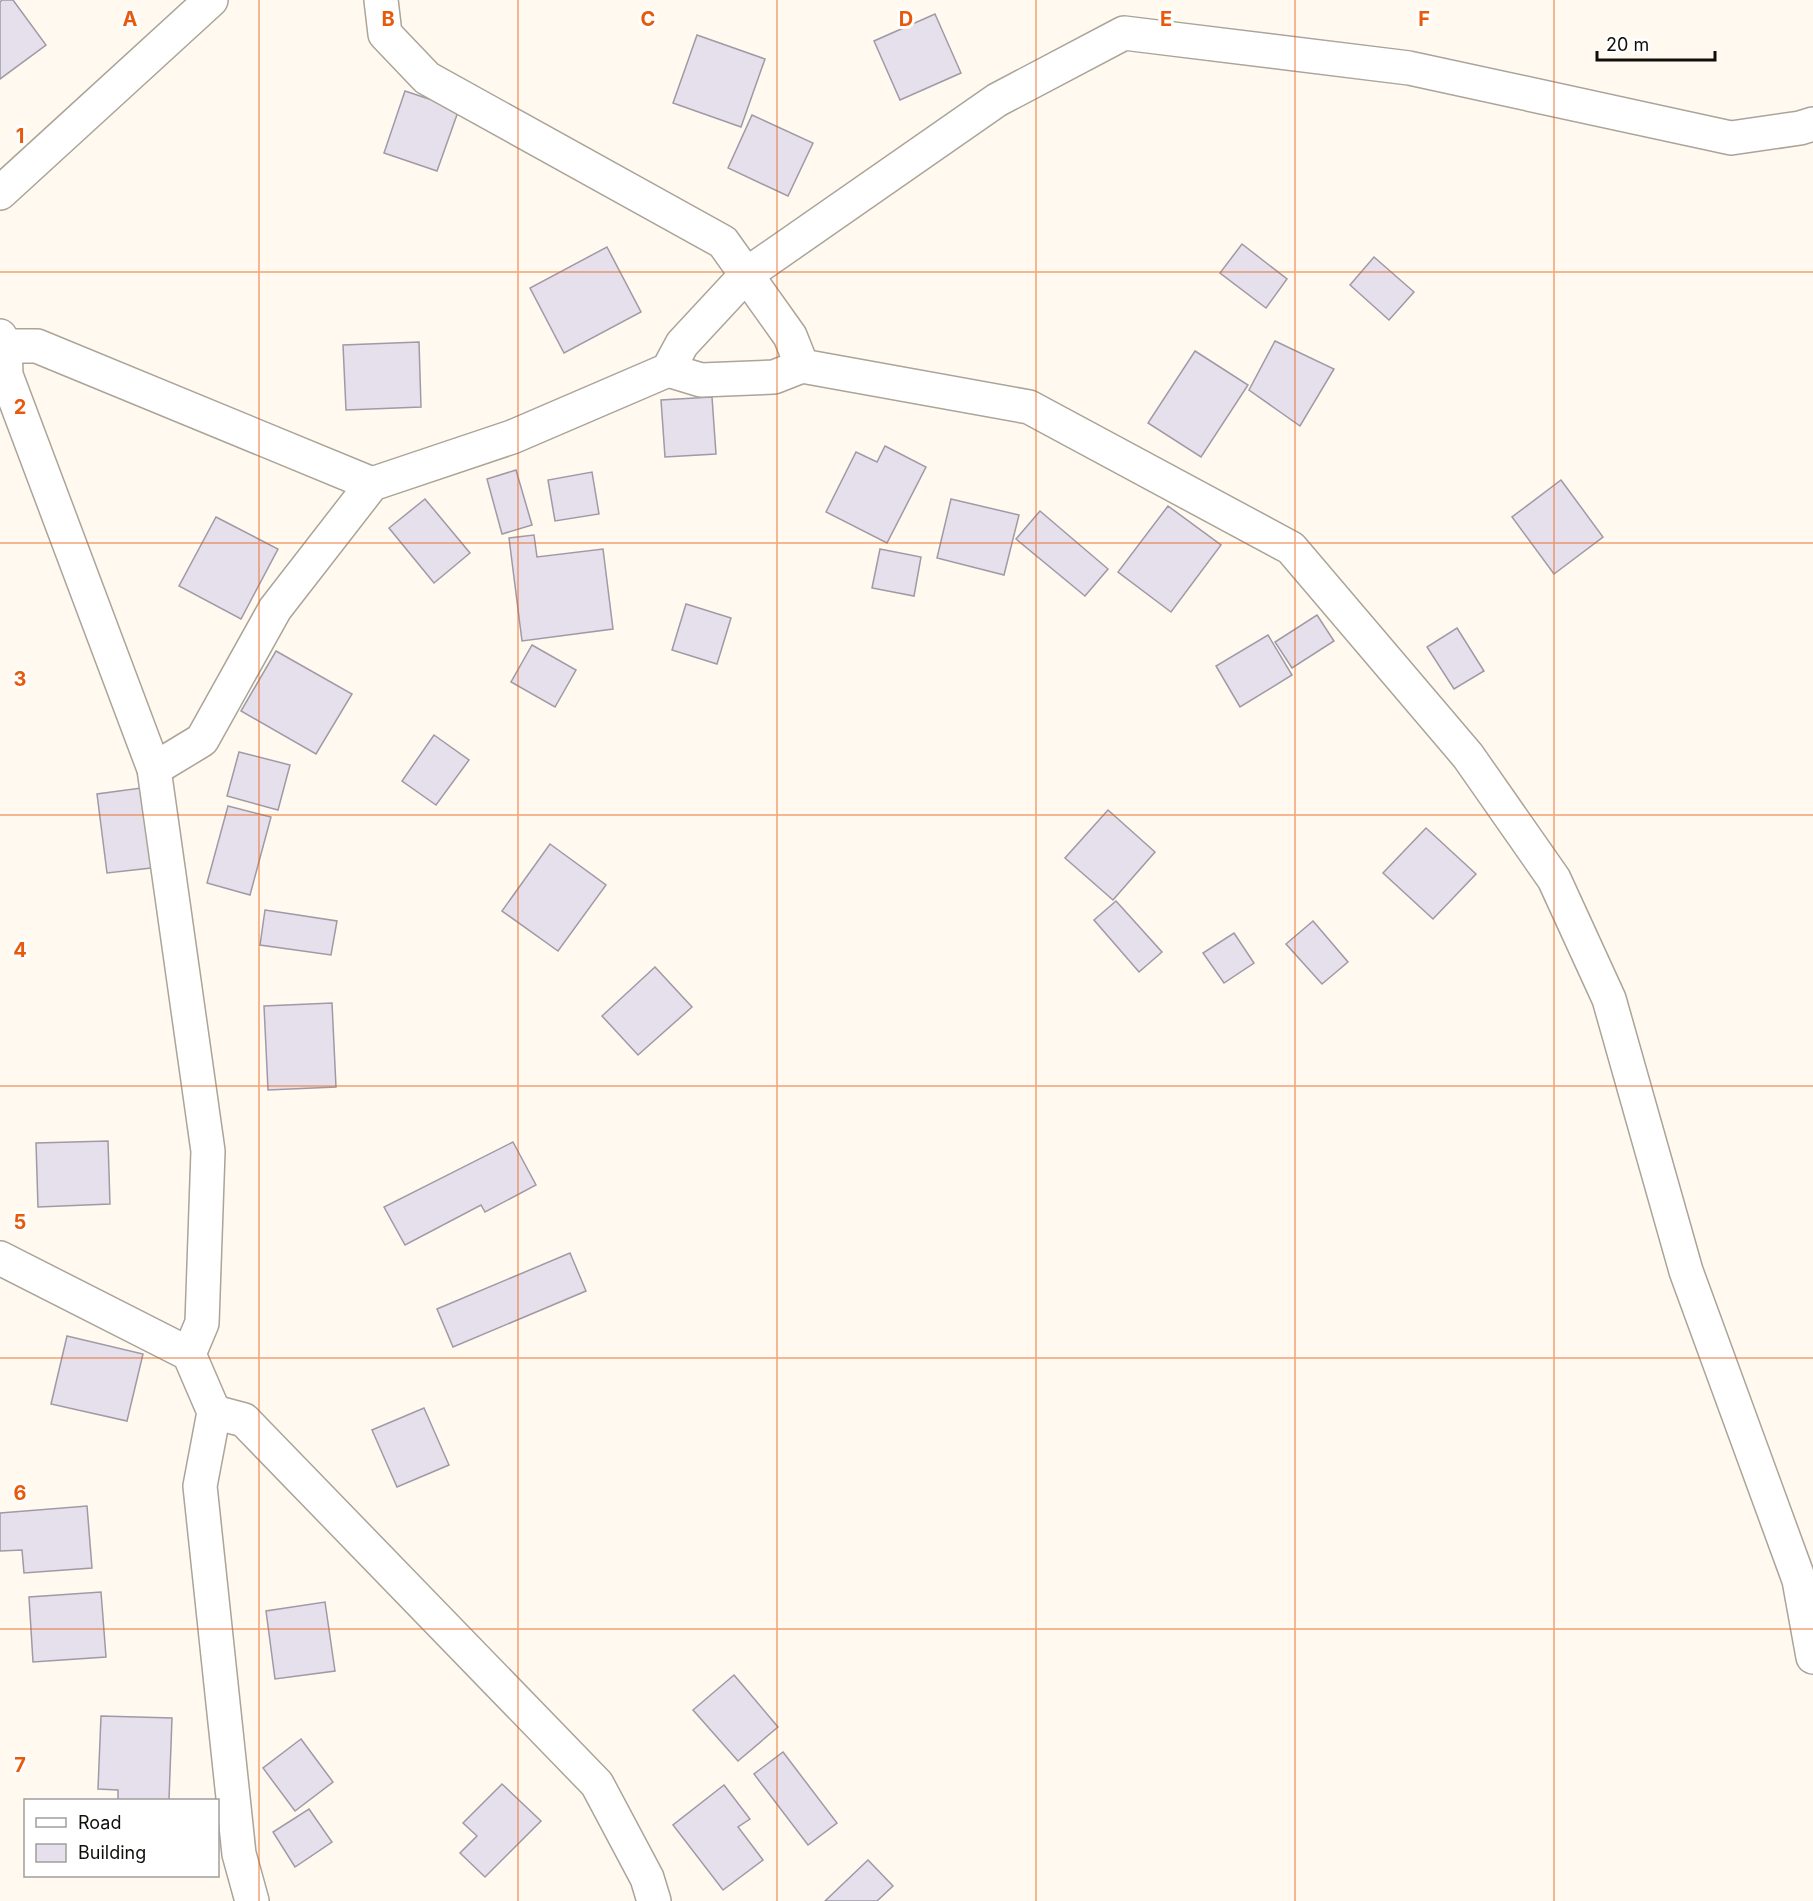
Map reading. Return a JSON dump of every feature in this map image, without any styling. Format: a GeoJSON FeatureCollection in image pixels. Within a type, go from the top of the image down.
{"type":"FeatureCollection","features":[{"type":"Feature","properties":{"kind":"street"},"geometry":{"type":"LineString","coordinates":[[0,193],[211,0]]}},
{"type":"Feature","properties":{"kind":"street"},"geometry":{"type":"LineString","coordinates":[[381,0],[385,34],[427,78],[723,242],[790,336],[802,366]]}},
{"type":"Feature","properties":{"kind":"street"},"geometry":{"type":"LineString","coordinates":[[154,769],[202,740],[275,609],[372,484],[512,437],[668,370],[682,344],[747,274],[997,100],[1124,33],[1410,68],[1731,138],[1813,124]]}},
{"type":"Feature","properties":{"kind":"street"},"geometry":{"type":"LineString","coordinates":[[189,1354],[202,1323],[208,1151],[154,769],[6,375],[3,341],[37,346],[372,484]]}},
{"type":"Feature","properties":{"kind":"street"},"geometry":{"type":"LineString","coordinates":[[668,370],[701,380],[774,377],[802,366],[1029,407],[1291,548],[1468,756],[1554,879],[1609,999],[1686,1271],[1799,1580],[1813,1657]]}},
{"type":"Feature","properties":{"kind":"street"},"geometry":{"type":"LineString","coordinates":[[0,1258],[189,1354],[214,1412],[200,1486],[239,1854],[252,1901]]}},
{"type":"Feature","properties":{"kind":"street"},"geometry":{"type":"LineString","coordinates":[[214,1412],[244,1420],[597,1784],[647,1878],[654,1901]]}},
{"type":"Feature","properties":{"kind":"building"},"geometry":{"type":"Polygon","coordinates":[[[13,0],[46,45],[0,79],[0,2],[13,0]]]}},
{"type":"Feature","properties":{"kind":"building"},"geometry":{"type":"Polygon","coordinates":[[[935,14],[961,73],[900,100],[874,41],[935,14]]]}},
{"type":"Feature","properties":{"kind":"building"},"geometry":{"type":"Polygon","coordinates":[[[697,35],[765,59],[741,127],[673,103],[697,35]]]}},
{"type":"Feature","properties":{"kind":"building"},"geometry":{"type":"Polygon","coordinates":[[[405,91],[459,109],[437,171],[384,153],[405,91]]]}},
{"type":"Feature","properties":{"kind":"building"},"geometry":{"type":"Polygon","coordinates":[[[752,115],[813,143],[788,196],[728,168],[752,115]]]}},
{"type":"Feature","properties":{"kind":"building"},"geometry":{"type":"Polygon","coordinates":[[[1242,244],[1287,279],[1266,308],[1220,273],[1242,244]]]}},
{"type":"Feature","properties":{"kind":"building"},"geometry":{"type":"Polygon","coordinates":[[[607,247],[641,312],[564,353],[530,288],[607,247]]]}},
{"type":"Feature","properties":{"kind":"building"},"geometry":{"type":"Polygon","coordinates":[[[1374,257],[1414,292],[1389,320],[1350,285],[1374,257]]]}},
{"type":"Feature","properties":{"kind":"building"},"geometry":{"type":"Polygon","coordinates":[[[1275,341],[1334,369],[1300,426],[1249,390],[1275,341]]]}},
{"type":"Feature","properties":{"kind":"building"},"geometry":{"type":"Polygon","coordinates":[[[419,342],[421,407],[346,410],[343,345],[419,342]]]}},
{"type":"Feature","properties":{"kind":"building"},"geometry":{"type":"Polygon","coordinates":[[[1195,351],[1248,385],[1201,457],[1148,423],[1195,351]]]}},
{"type":"Feature","properties":{"kind":"building"},"geometry":{"type":"Polygon","coordinates":[[[712,397],[716,454],[665,457],[661,400],[712,397]]]}},
{"type":"Feature","properties":{"kind":"building"},"geometry":{"type":"Polygon","coordinates":[[[885,446],[926,467],[887,543],[826,512],[856,452],[877,462],[885,446]]]}},
{"type":"Feature","properties":{"kind":"building"},"geometry":{"type":"Polygon","coordinates":[[[516,470],[532,525],[502,534],[487,479],[516,470]]]}},
{"type":"Feature","properties":{"kind":"building"},"geometry":{"type":"Polygon","coordinates":[[[592,472],[599,514],[555,521],[548,480],[592,472]]]}},
{"type":"Feature","properties":{"kind":"building"},"geometry":{"type":"Polygon","coordinates":[[[1561,480],[1603,537],[1554,574],[1512,517],[1561,480]]]}},
{"type":"Feature","properties":{"kind":"building"},"geometry":{"type":"Polygon","coordinates":[[[425,499],[470,553],[434,583],[389,528],[425,499]]]}},
{"type":"Feature","properties":{"kind":"building"},"geometry":{"type":"Polygon","coordinates":[[[951,499],[1019,515],[1004,575],[937,558],[951,499]]]}},
{"type":"Feature","properties":{"kind":"building"},"geometry":{"type":"Polygon","coordinates":[[[1168,506],[1221,545],[1171,612],[1118,572],[1168,506]]]}},
{"type":"Feature","properties":{"kind":"building"},"geometry":{"type":"Polygon","coordinates":[[[1040,511],[1108,569],[1085,596],[1016,539],[1040,511]]]}},
{"type":"Feature","properties":{"kind":"building"},"geometry":{"type":"Polygon","coordinates":[[[216,517],[278,549],[241,619],[179,586],[216,517]]]}},
{"type":"Feature","properties":{"kind":"building"},"geometry":{"type":"Polygon","coordinates":[[[534,535],[537,557],[603,549],[613,629],[522,641],[509,538],[534,535]]]}},
{"type":"Feature","properties":{"kind":"building"},"geometry":{"type":"Polygon","coordinates":[[[880,549],[921,557],[914,596],[872,588],[880,549]]]}},
{"type":"Feature","properties":{"kind":"building"},"geometry":{"type":"Polygon","coordinates":[[[686,604],[731,618],[717,664],[672,650],[686,604]]]}},
{"type":"Feature","properties":{"kind":"building"},"geometry":{"type":"Polygon","coordinates":[[[1317,615],[1334,641],[1292,668],[1275,642],[1317,615]]]}},
{"type":"Feature","properties":{"kind":"building"},"geometry":{"type":"Polygon","coordinates":[[[1457,628],[1484,671],[1454,689],[1427,647],[1457,628]]]}},
{"type":"Feature","properties":{"kind":"building"},"geometry":{"type":"Polygon","coordinates":[[[1268,635],[1292,675],[1240,707],[1216,666],[1268,635]]]}},
{"type":"Feature","properties":{"kind":"building"},"geometry":{"type":"Polygon","coordinates":[[[532,645],[576,670],[555,707],[511,682],[532,645]]]}},
{"type":"Feature","properties":{"kind":"building"},"geometry":{"type":"Polygon","coordinates":[[[276,651],[352,694],[316,754],[241,711],[276,651]]]}},
{"type":"Feature","properties":{"kind":"building"},"geometry":{"type":"Polygon","coordinates":[[[434,735],[469,760],[436,805],[402,781],[434,735]]]}},
{"type":"Feature","properties":{"kind":"building"},"geometry":{"type":"Polygon","coordinates":[[[239,752],[290,765],[278,810],[227,796],[239,752]]]}},
{"type":"Feature","properties":{"kind":"building"},"geometry":{"type":"Polygon","coordinates":[[[141,788],[151,868],[107,873],[97,794],[141,788]]]}},
{"type":"Feature","properties":{"kind":"building"},"geometry":{"type":"Polygon","coordinates":[[[228,806],[271,817],[250,895],[207,883],[228,806]]]}},
{"type":"Feature","properties":{"kind":"building"},"geometry":{"type":"Polygon","coordinates":[[[1108,810],[1155,852],[1113,900],[1065,858],[1108,810]]]}},
{"type":"Feature","properties":{"kind":"building"},"geometry":{"type":"Polygon","coordinates":[[[1426,828],[1476,874],[1433,919],[1383,873],[1426,828]]]}},
{"type":"Feature","properties":{"kind":"building"},"geometry":{"type":"Polygon","coordinates":[[[550,844],[606,885],[558,951],[502,911],[550,844]]]}},
{"type":"Feature","properties":{"kind":"building"},"geometry":{"type":"Polygon","coordinates":[[[1116,901],[1162,952],[1139,972],[1094,920],[1116,901]]]}},
{"type":"Feature","properties":{"kind":"building"},"geometry":{"type":"Polygon","coordinates":[[[265,910],[337,921],[331,955],[260,945],[265,910]]]}},
{"type":"Feature","properties":{"kind":"building"},"geometry":{"type":"Polygon","coordinates":[[[1313,921],[1348,962],[1322,984],[1286,944],[1313,921]]]}},
{"type":"Feature","properties":{"kind":"building"},"geometry":{"type":"Polygon","coordinates":[[[1234,933],[1254,963],[1224,983],[1203,953],[1234,933]]]}},
{"type":"Feature","properties":{"kind":"building"},"geometry":{"type":"Polygon","coordinates":[[[655,967],[692,1007],[638,1055],[602,1016],[655,967]]]}},
{"type":"Feature","properties":{"kind":"building"},"geometry":{"type":"Polygon","coordinates":[[[332,1003],[336,1087],[268,1090],[264,1006],[332,1003]]]}},
{"type":"Feature","properties":{"kind":"building"},"geometry":{"type":"Polygon","coordinates":[[[108,1141],[110,1204],[38,1207],[36,1143],[108,1141]]]}},
{"type":"Feature","properties":{"kind":"building"},"geometry":{"type":"Polygon","coordinates":[[[513,1142],[536,1185],[485,1212],[481,1205],[405,1245],[384,1207],[513,1142]]]}},
{"type":"Feature","properties":{"kind":"building"},"geometry":{"type":"Polygon","coordinates":[[[570,1253],[586,1291],[453,1347],[437,1309],[570,1253]]]}},
{"type":"Feature","properties":{"kind":"building"},"geometry":{"type":"Polygon","coordinates":[[[67,1336],[143,1354],[127,1421],[51,1404],[67,1336]]]}},
{"type":"Feature","properties":{"kind":"building"},"geometry":{"type":"Polygon","coordinates":[[[424,1408],[449,1465],[397,1487],[372,1430],[424,1408]]]}},
{"type":"Feature","properties":{"kind":"building"},"geometry":{"type":"Polygon","coordinates":[[[87,1506],[92,1568],[24,1573],[22,1550],[0,1551],[0,1513],[87,1506]]]}},
{"type":"Feature","properties":{"kind":"building"},"geometry":{"type":"Polygon","coordinates":[[[101,1592],[106,1657],[33,1662],[29,1597],[101,1592]]]}},
{"type":"Feature","properties":{"kind":"building"},"geometry":{"type":"Polygon","coordinates":[[[325,1602],[335,1671],[275,1679],[266,1611],[325,1602]]]}},
{"type":"Feature","properties":{"kind":"building"},"geometry":{"type":"Polygon","coordinates":[[[734,1675],[778,1727],[738,1761],[693,1710],[734,1675]]]}},
{"type":"Feature","properties":{"kind":"building"},"geometry":{"type":"Polygon","coordinates":[[[101,1716],[172,1718],[169,1799],[118,1799],[118,1790],[98,1789],[101,1716]]]}},
{"type":"Feature","properties":{"kind":"building"},"geometry":{"type":"Polygon","coordinates":[[[301,1739],[333,1782],[295,1811],[263,1768],[301,1739]]]}},
{"type":"Feature","properties":{"kind":"building"},"geometry":{"type":"Polygon","coordinates":[[[783,1752],[837,1823],[808,1845],[754,1774],[783,1752]]]}},
{"type":"Feature","properties":{"kind":"building"},"geometry":{"type":"Polygon","coordinates":[[[502,1784],[541,1821],[485,1877],[460,1853],[477,1836],[463,1823],[502,1784]]]}},
{"type":"Feature","properties":{"kind":"building"},"geometry":{"type":"Polygon","coordinates":[[[724,1785],[750,1819],[738,1827],[763,1860],[723,1890],[673,1825],[724,1785]]]}},
{"type":"Feature","properties":{"kind":"building"},"geometry":{"type":"Polygon","coordinates":[[[309,1809],[332,1842],[295,1867],[273,1832],[309,1809]]]}},
{"type":"Feature","properties":{"kind":"building"},"geometry":{"type":"Polygon","coordinates":[[[868,1860],[893,1886],[877,1901],[825,1901],[868,1860]]]}}]}
